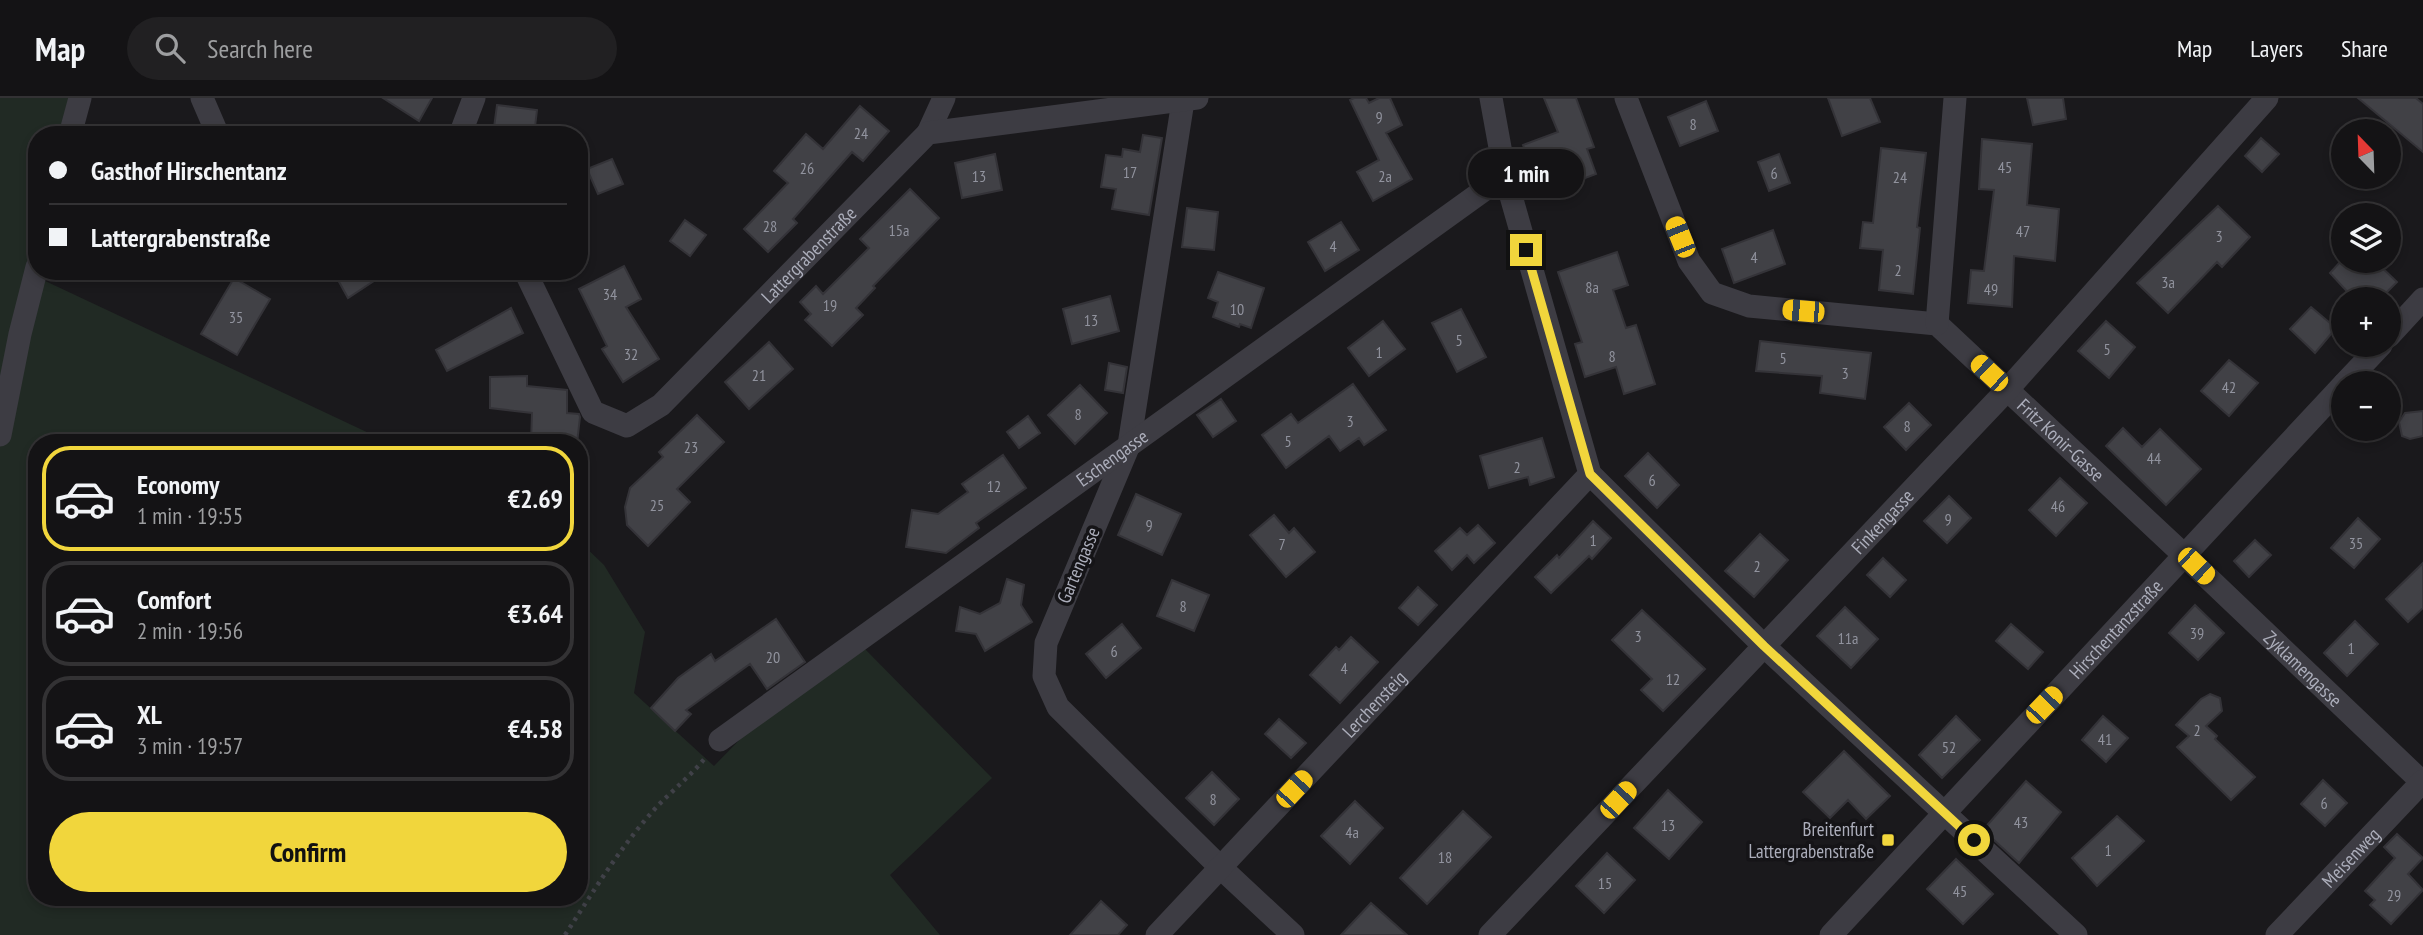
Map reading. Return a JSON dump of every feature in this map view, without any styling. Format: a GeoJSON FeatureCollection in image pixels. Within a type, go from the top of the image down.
{"type":"FeatureCollection","features":[{"type":"Feature","properties":{"kind":"street"},"geometry":{"type":"LineString","coordinates":[[72,126],[80,98]]}},
{"type":"Feature","properties":{"kind":"street"},"geometry":{"type":"LineString","coordinates":[[202,98],[214,126]]}},
{"type":"Feature","properties":{"kind":"street"},"geometry":{"type":"LineString","coordinates":[[463,126],[474,98]]}},
{"type":"Feature","properties":{"kind":"street"},"geometry":{"type":"LineString","coordinates":[[928,132],[944,98]]}},
{"type":"Feature","properties":{"kind":"street"},"geometry":{"type":"LineString","coordinates":[[1491,98],[1505,175],[1590,474],[1764,646],[2076,935]]}},
{"type":"Feature","properties":{"kind":"street"},"geometry":{"type":"LineString","coordinates":[[1626,98],[1689,261],[1712,293],[1749,306],[1937,324],[1955,98]]}},
{"type":"Feature","properties":{"kind":"street","name":"Finkengasse"},"geometry":{"type":"LineString","coordinates":[[1490,935],[2007,390],[2267,98]]}},
{"type":"Feature","properties":{"kind":"street"},"geometry":{"type":"LineString","coordinates":[[928,132],[1191,99]]}},
{"type":"Feature","properties":{"kind":"street","name":"Gartengasse"},"geometry":{"type":"LineString","coordinates":[[1191,99],[1129,445],[1046,643],[1044,676],[1058,707],[1293,935]]}},
{"type":"Feature","properties":{"kind":"street","name":"Lattergrabenstraße"},"geometry":{"type":"LineString","coordinates":[[530,280],[593,412],[627,426],[661,405],[928,132]]}},
{"type":"Feature","properties":{"kind":"street","name":"Eschengasse"},"geometry":{"type":"LineString","coordinates":[[720,740],[1505,175]]}},
{"type":"Feature","properties":{"kind":"street"},"geometry":{"type":"LineString","coordinates":[[0,435],[34,280]]}},
{"type":"Feature","properties":{"kind":"street"},"geometry":{"type":"LineString","coordinates":[[2401,323],[2423,299]]}},
{"type":"Feature","properties":{"kind":"street","name":"Fritz Konir-Gasse"},"geometry":{"type":"LineString","coordinates":[[1937,324],[2185,556]]}},
{"type":"Feature","properties":{"kind":"street","name":"Hirschentanzstraße"},"geometry":{"type":"LineString","coordinates":[[2356,371],[2370,357]]}},
{"type":"Feature","properties":{"kind":"street","name":"Hirschentanzstraße"},"geometry":{"type":"LineString","coordinates":[[1831,935],[2331,398]]}},
{"type":"Feature","properties":{"kind":"street","name":"Lerchensteig"},"geometry":{"type":"LineString","coordinates":[[1157,935],[1590,474]]}},
{"type":"Feature","properties":{"kind":"street","name":"Zyklamengasse"},"geometry":{"type":"LineString","coordinates":[[2185,556],[2423,781]]}},
{"type":"Feature","properties":{"kind":"street","name":"Meisenweg"},"geometry":{"type":"LineString","coordinates":[[2277,935],[2423,781]]}},
{"type":"Feature","properties":{"kind":"path"},"geometry":{"type":"LineString","coordinates":[[588,900],[613,862],[654,810],[692,774],[720,740]]}},
{"type":"Feature","properties":{"kind":"path"},"geometry":{"type":"LineString","coordinates":[[565,935],[584,906]]}},
{"type":"Feature","properties":{"kind":"shaded area"},"geometry":{"type":"Polygon","coordinates":[[[0,98],[85,98],[78,126],[28,126],[28,280],[43,280],[371,434],[28,434],[28,906],[588,906],[588,550],[604,565],[645,632],[634,693],[714,766],[755,724],[863,647],[992,778],[890,875],[940,935],[0,935],[0,98]]]}},
{"type":"Feature","properties":{"kind":"building"},"geometry":{"type":"Polygon","coordinates":[[[383,98],[432,98],[419,121],[383,98]]]}},
{"type":"Feature","properties":{"kind":"building"},"geometry":{"type":"Polygon","coordinates":[[[1366,98],[1369,103],[1379,98],[1390,98],[1402,125],[1386,133],[1412,179],[1373,201],[1357,172],[1379,160],[1350,100],[1366,98]]]}},
{"type":"Feature","properties":{"kind":"building"},"geometry":{"type":"Polygon","coordinates":[[[1544,98],[1576,98],[1594,147],[1587,149],[1596,174],[1559,188],[1550,164],[1533,170],[1523,145],[1558,132],[1544,98]]]}},
{"type":"Feature","properties":{"kind":"building"},"geometry":{"type":"Polygon","coordinates":[[[1828,98],[1870,98],[1880,122],[1842,136],[1828,98]]]}},
{"type":"Feature","properties":{"kind":"building"},"geometry":{"type":"Polygon","coordinates":[[[2027,98],[2063,98],[2066,119],[2033,125],[2027,98]]]}},
{"type":"Feature","properties":{"kind":"building"},"geometry":{"type":"Polygon","coordinates":[[[2358,98],[2416,98],[2423,104],[2423,152],[2401,134],[2401,119],[2383,119],[2358,98]]]}},
{"type":"Feature","properties":{"kind":"building"},"geometry":{"type":"Polygon","coordinates":[[[1706,101],[1718,131],[1680,146],[1668,117],[1706,101]]]}},
{"type":"Feature","properties":{"kind":"building"},"geometry":{"type":"Polygon","coordinates":[[[497,105],[537,110],[535,126],[494,126],[497,105]]]}},
{"type":"Feature","properties":{"kind":"building"},"geometry":{"type":"Polygon","coordinates":[[[860,106],[889,131],[863,161],[852,152],[793,219],[797,223],[768,252],[744,229],[788,183],[774,171],[806,134],[823,149],[860,106]]]}},
{"type":"Feature","properties":{"kind":"building"},"geometry":{"type":"Polygon","coordinates":[[[1143,135],[1162,138],[1149,215],[1112,209],[1116,189],[1101,187],[1106,155],[1122,157],[1123,149],[1140,152],[1143,135]]]}},
{"type":"Feature","properties":{"kind":"building"},"geometry":{"type":"Polygon","coordinates":[[[2261,138],[2279,154],[2262,172],[2245,156],[2261,138]]]}},
{"type":"Feature","properties":{"kind":"building"},"geometry":{"type":"Polygon","coordinates":[[[1982,139],[2032,144],[2027,205],[2059,209],[2055,261],[2014,256],[2012,307],[1968,303],[1971,270],[1984,271],[1994,190],[1979,189],[1982,139]]]}},
{"type":"Feature","properties":{"kind":"building"},"geometry":{"type":"Polygon","coordinates":[[[1881,148],[1926,153],[1917,227],[1920,228],[1913,294],[1879,290],[1883,250],[1860,248],[1863,222],[1873,223],[1881,148]]]}},
{"type":"Feature","properties":{"kind":"building"},"geometry":{"type":"Polygon","coordinates":[[[995,154],[1002,190],[962,198],[955,163],[995,154]]]}},
{"type":"Feature","properties":{"kind":"building"},"geometry":{"type":"Polygon","coordinates":[[[1779,154],[1790,183],[1769,191],[1758,162],[1779,154]]]}},
{"type":"Feature","properties":{"kind":"building"},"geometry":{"type":"Polygon","coordinates":[[[612,159],[623,184],[598,194],[588,169],[612,159]]]}},
{"type":"Feature","properties":{"kind":"building"},"geometry":{"type":"Polygon","coordinates":[[[910,189],[939,218],[873,286],[875,288],[856,308],[863,315],[832,346],[805,320],[811,314],[800,302],[816,286],[823,294],[869,248],[860,239],[910,189]]]}},
{"type":"Feature","properties":{"kind":"building"},"geometry":{"type":"Polygon","coordinates":[[[2218,206],[2250,237],[2222,267],[2217,262],[2168,313],[2137,283],[2218,206]]]}},
{"type":"Feature","properties":{"kind":"building"},"geometry":{"type":"Polygon","coordinates":[[[1187,208],[1218,212],[1214,250],[1182,247],[1187,208]]]}},
{"type":"Feature","properties":{"kind":"building"},"geometry":{"type":"Polygon","coordinates":[[[685,220],[706,235],[690,256],[670,241],[685,220]]]}},
{"type":"Feature","properties":{"kind":"building"},"geometry":{"type":"Polygon","coordinates":[[[1341,222],[1359,250],[1325,271],[1308,242],[1341,222]]]}},
{"type":"Feature","properties":{"kind":"building"},"geometry":{"type":"Polygon","coordinates":[[[1773,230],[1785,264],[1734,283],[1722,249],[1773,230]]]}},
{"type":"Feature","properties":{"kind":"building"},"geometry":{"type":"Polygon","coordinates":[[[1617,252],[1628,285],[1613,290],[1626,328],[1636,325],[1655,384],[1624,394],[1616,367],[1585,377],[1575,344],[1582,342],[1558,272],[1617,252]]]}},
{"type":"Feature","properties":{"kind":"building"},"geometry":{"type":"Polygon","coordinates":[[[624,266],[641,299],[626,307],[659,359],[623,382],[602,349],[607,346],[579,289],[624,266]]]}},
{"type":"Feature","properties":{"kind":"building"},"geometry":{"type":"Polygon","coordinates":[[[1218,272],[1264,288],[1251,328],[1240,324],[1239,327],[1213,317],[1218,302],[1208,298],[1218,272]]]}},
{"type":"Feature","properties":{"kind":"building"},"geometry":{"type":"Polygon","coordinates":[[[2330,273],[2388,273],[2397,282],[2392,287],[2343,287],[2330,273]]]}},
{"type":"Feature","properties":{"kind":"building"},"geometry":{"type":"Polygon","coordinates":[[[233,280],[270,299],[237,355],[201,334],[233,280]]]}},
{"type":"Feature","properties":{"kind":"building"},"geometry":{"type":"Polygon","coordinates":[[[338,280],[375,280],[348,298],[338,280]]]}},
{"type":"Feature","properties":{"kind":"building"},"geometry":{"type":"Polygon","coordinates":[[[1110,296],[1119,331],[1072,344],[1063,309],[1110,296]]]}},
{"type":"Feature","properties":{"kind":"building"},"geometry":{"type":"Polygon","coordinates":[[[2311,307],[2331,324],[2331,334],[2315,353],[2290,329],[2311,307]]]}},
{"type":"Feature","properties":{"kind":"building"},"geometry":{"type":"Polygon","coordinates":[[[511,308],[523,333],[447,371],[436,350],[511,308]]]}},
{"type":"Feature","properties":{"kind":"building"},"geometry":{"type":"Polygon","coordinates":[[[1461,309],[1486,357],[1457,372],[1432,323],[1461,309]]]}},
{"type":"Feature","properties":{"kind":"building"},"geometry":{"type":"Polygon","coordinates":[[[1383,321],[1405,349],[1369,376],[1348,348],[1383,321]]]}},
{"type":"Feature","properties":{"kind":"building"},"geometry":{"type":"Polygon","coordinates":[[[2106,321],[2135,347],[2109,378],[2078,351],[2106,321]]]}},
{"type":"Feature","properties":{"kind":"building"},"geometry":{"type":"Polygon","coordinates":[[[1760,341],[1871,353],[1865,399],[1820,393],[1822,376],[1756,371],[1760,341]]]}},
{"type":"Feature","properties":{"kind":"building"},"geometry":{"type":"Polygon","coordinates":[[[769,342],[793,369],[749,409],[725,382],[769,342]]]}},
{"type":"Feature","properties":{"kind":"building"},"geometry":{"type":"Polygon","coordinates":[[[2229,360],[2258,383],[2229,416],[2201,391],[2229,360]]]}},
{"type":"Feature","properties":{"kind":"building"},"geometry":{"type":"Polygon","coordinates":[[[1109,363],[1127,367],[1123,393],[1105,390],[1109,363]]]}},
{"type":"Feature","properties":{"kind":"building"},"geometry":{"type":"Polygon","coordinates":[[[527,376],[527,386],[567,390],[567,413],[579,414],[580,417],[578,434],[531,434],[532,413],[490,408],[490,377],[527,376]]]}},
{"type":"Feature","properties":{"kind":"building"},"geometry":{"type":"Polygon","coordinates":[[[1353,384],[1386,430],[1364,445],[1359,438],[1340,451],[1329,436],[1286,468],[1262,435],[1291,414],[1298,423],[1353,384]]]}},
{"type":"Feature","properties":{"kind":"building"},"geometry":{"type":"Polygon","coordinates":[[[1080,385],[1107,413],[1075,444],[1048,415],[1080,385]]]}},
{"type":"Feature","properties":{"kind":"building"},"geometry":{"type":"Polygon","coordinates":[[[1221,399],[1236,421],[1213,437],[1197,415],[1221,399]]]}},
{"type":"Feature","properties":{"kind":"building"},"geometry":{"type":"Polygon","coordinates":[[[1909,403],[1931,425],[1906,450],[1884,427],[1909,403]]]}},
{"type":"Feature","properties":{"kind":"building"},"geometry":{"type":"Polygon","coordinates":[[[2423,411],[2423,436],[2410,439],[2402,436],[2401,419],[2405,413],[2423,411]]]}},
{"type":"Feature","properties":{"kind":"building"},"geometry":{"type":"Polygon","coordinates":[[[697,415],[724,442],[677,489],[690,502],[648,546],[627,525],[625,507],[630,488],[663,457],[659,452],[697,415]]]}},
{"type":"Feature","properties":{"kind":"building"},"geometry":{"type":"Polygon","coordinates":[[[1028,416],[1040,433],[1019,448],[1007,432],[1028,416]]]}},
{"type":"Feature","properties":{"kind":"building"},"geometry":{"type":"Polygon","coordinates":[[[2123,428],[2142,447],[2160,429],[2201,469],[2166,505],[2106,446],[2123,428]]]}},
{"type":"Feature","properties":{"kind":"building"},"geometry":{"type":"Polygon","coordinates":[[[1542,438],[1554,477],[1530,485],[1528,477],[1489,488],[1480,456],[1542,438]]]}},
{"type":"Feature","properties":{"kind":"building"},"geometry":{"type":"Polygon","coordinates":[[[1648,453],[1679,485],[1657,508],[1625,476],[1648,453]]]}},
{"type":"Feature","properties":{"kind":"building"},"geometry":{"type":"Polygon","coordinates":[[[1003,455],[1026,488],[976,523],[979,528],[946,553],[906,547],[912,510],[938,514],[968,492],[962,484],[1003,455]]]}},
{"type":"Feature","properties":{"kind":"building"},"geometry":{"type":"Polygon","coordinates":[[[2060,478],[2087,503],[2056,536],[2029,510],[2060,478]]]}},
{"type":"Feature","properties":{"kind":"building"},"geometry":{"type":"Polygon","coordinates":[[[1136,494],[1181,514],[1162,555],[1118,535],[1136,494]]]}},
{"type":"Feature","properties":{"kind":"building"},"geometry":{"type":"Polygon","coordinates":[[[1949,496],[1971,518],[1947,543],[1924,521],[1949,496]]]}},
{"type":"Feature","properties":{"kind":"building"},"geometry":{"type":"Polygon","coordinates":[[[1274,515],[1289,533],[1294,528],[1315,552],[1286,577],[1250,535],[1274,515]]]}},
{"type":"Feature","properties":{"kind":"building"},"geometry":{"type":"Polygon","coordinates":[[[2358,518],[2380,539],[2354,568],[2331,548],[2358,518]]]}},
{"type":"Feature","properties":{"kind":"building"},"geometry":{"type":"Polygon","coordinates":[[[1593,521],[1611,538],[1592,559],[1589,556],[1551,593],[1535,577],[1557,555],[1559,558],[1593,521]]]}},
{"type":"Feature","properties":{"kind":"building"},"geometry":{"type":"Polygon","coordinates":[[[1478,525],[1495,543],[1474,563],[1467,555],[1452,570],[1435,551],[1460,528],[1467,535],[1478,525]]]}},
{"type":"Feature","properties":{"kind":"building"},"geometry":{"type":"Polygon","coordinates":[[[1760,534],[1788,560],[1754,597],[1725,571],[1760,534]]]}},
{"type":"Feature","properties":{"kind":"building"},"geometry":{"type":"Polygon","coordinates":[[[2255,540],[2271,555],[2249,577],[2234,561],[2255,540]]]}},
{"type":"Feature","properties":{"kind":"building"},"geometry":{"type":"Polygon","coordinates":[[[1883,558],[1906,580],[1890,597],[1867,575],[1883,558]]]}},
{"type":"Feature","properties":{"kind":"building"},"geometry":{"type":"Polygon","coordinates":[[[2423,563],[2423,608],[2408,622],[2386,599],[2423,563]]]}},
{"type":"Feature","properties":{"kind":"building"},"geometry":{"type":"Polygon","coordinates":[[[1007,579],[1024,585],[1021,605],[1032,622],[985,651],[976,634],[956,631],[960,607],[980,614],[1000,603],[1007,579]]]}},
{"type":"Feature","properties":{"kind":"building"},"geometry":{"type":"Polygon","coordinates":[[[1172,580],[1209,595],[1194,631],[1157,616],[1172,580]]]}},
{"type":"Feature","properties":{"kind":"building"},"geometry":{"type":"Polygon","coordinates":[[[1418,587],[1437,605],[1418,625],[1399,608],[1418,587]]]}},
{"type":"Feature","properties":{"kind":"building"},"geometry":{"type":"Polygon","coordinates":[[[2195,605],[2224,633],[2198,660],[2169,633],[2195,605]]]}},
{"type":"Feature","properties":{"kind":"building"},"geometry":{"type":"Polygon","coordinates":[[[1845,607],[1878,639],[1851,668],[1817,636],[1845,607]]]}},
{"type":"Feature","properties":{"kind":"building"},"geometry":{"type":"Polygon","coordinates":[[[1642,610],[1705,669],[1663,711],[1641,690],[1652,679],[1612,640],[1642,610]]]}},
{"type":"Feature","properties":{"kind":"building"},"geometry":{"type":"Polygon","coordinates":[[[776,619],[805,662],[767,689],[750,664],[686,710],[691,714],[675,731],[651,708],[678,678],[711,654],[715,661],[776,619]]]}},
{"type":"Feature","properties":{"kind":"building"},"geometry":{"type":"Polygon","coordinates":[[[2355,621],[2378,644],[2347,676],[2324,653],[2355,621]]]}},
{"type":"Feature","properties":{"kind":"building"},"geometry":{"type":"Polygon","coordinates":[[[1122,624],[1141,648],[1106,678],[1086,654],[1122,624]]]}},
{"type":"Feature","properties":{"kind":"building"},"geometry":{"type":"Polygon","coordinates":[[[2011,624],[2043,652],[2028,669],[1996,641],[2011,624]]]}},
{"type":"Feature","properties":{"kind":"building"},"geometry":{"type":"Polygon","coordinates":[[[1351,637],[1378,662],[1340,703],[1310,675],[1336,647],[1339,650],[1351,637]]]}},
{"type":"Feature","properties":{"kind":"building"},"geometry":{"type":"Polygon","coordinates":[[[2210,694],[2220,698],[2222,711],[2206,726],[2217,736],[2215,739],[2255,777],[2231,800],[2177,747],[2189,736],[2176,725],[2201,699],[2210,694]]]}},
{"type":"Feature","properties":{"kind":"building"},"geometry":{"type":"Polygon","coordinates":[[[1956,716],[1980,740],[1942,778],[1919,755],[1956,716]]]}},
{"type":"Feature","properties":{"kind":"building"},"geometry":{"type":"Polygon","coordinates":[[[2103,716],[2128,738],[2106,762],[2082,740],[2103,716]]]}},
{"type":"Feature","properties":{"kind":"building"},"geometry":{"type":"Polygon","coordinates":[[[1279,719],[1306,743],[1291,758],[1265,734],[1279,719]]]}},
{"type":"Feature","properties":{"kind":"building"},"geometry":{"type":"Polygon","coordinates":[[[1844,751],[1890,796],[1866,819],[1848,800],[1830,818],[1803,792],[1844,751]]]}},
{"type":"Feature","properties":{"kind":"building"},"geometry":{"type":"Polygon","coordinates":[[[1212,772],[1239,799],[1214,825],[1186,798],[1212,772]]]}},
{"type":"Feature","properties":{"kind":"building"},"geometry":{"type":"Polygon","coordinates":[[[2323,780],[2347,803],[2325,826],[2301,804],[2323,780]]]}},
{"type":"Feature","properties":{"kind":"building"},"geometry":{"type":"Polygon","coordinates":[[[2026,781],[2061,812],[2019,863],[1983,830],[2026,781]]]}},
{"type":"Feature","properties":{"kind":"building"},"geometry":{"type":"Polygon","coordinates":[[[1668,790],[1702,822],[1669,859],[1634,828],[1668,790]]]}},
{"type":"Feature","properties":{"kind":"building"},"geometry":{"type":"Polygon","coordinates":[[[1355,801],[1383,828],[1350,864],[1321,836],[1355,801]]]}},
{"type":"Feature","properties":{"kind":"building"},"geometry":{"type":"Polygon","coordinates":[[[1463,811],[1491,837],[1427,904],[1400,878],[1463,811]]]}},
{"type":"Feature","properties":{"kind":"building"},"geometry":{"type":"Polygon","coordinates":[[[2117,816],[2144,841],[2097,886],[2072,858],[2117,816]]]}},
{"type":"Feature","properties":{"kind":"building"},"geometry":{"type":"Polygon","coordinates":[[[2397,834],[2423,858],[2408,874],[2423,890],[2391,924],[2370,905],[2375,900],[2365,891],[2395,858],[2384,847],[2397,834]]]}},
{"type":"Feature","properties":{"kind":"building"},"geometry":{"type":"Polygon","coordinates":[[[1607,853],[1635,880],[1604,913],[1576,886],[1607,853]]]}},
{"type":"Feature","properties":{"kind":"building"},"geometry":{"type":"Polygon","coordinates":[[[1956,859],[1993,894],[1963,924],[1927,889],[1956,859]]]}},
{"type":"Feature","properties":{"kind":"building"},"geometry":{"type":"Polygon","coordinates":[[[1101,901],[1127,925],[1118,935],[1070,935],[1101,901]]]}},
{"type":"Feature","properties":{"kind":"building"},"geometry":{"type":"Polygon","coordinates":[[[1371,903],[1407,935],[1341,935],[1371,903]]]}},
{"type":"Feature","properties":{"kind":"place","name":"Breitenfurt Lattergrabenstraße"},"geometry":{"type":"Point","coordinates":[1888,840]}},
{"type":"Feature","properties":{"kind":"route"},"geometry":{"type":"LineString","coordinates":[[1526,250],[1590,474],[1764,646],[1974,840]]}}]}
